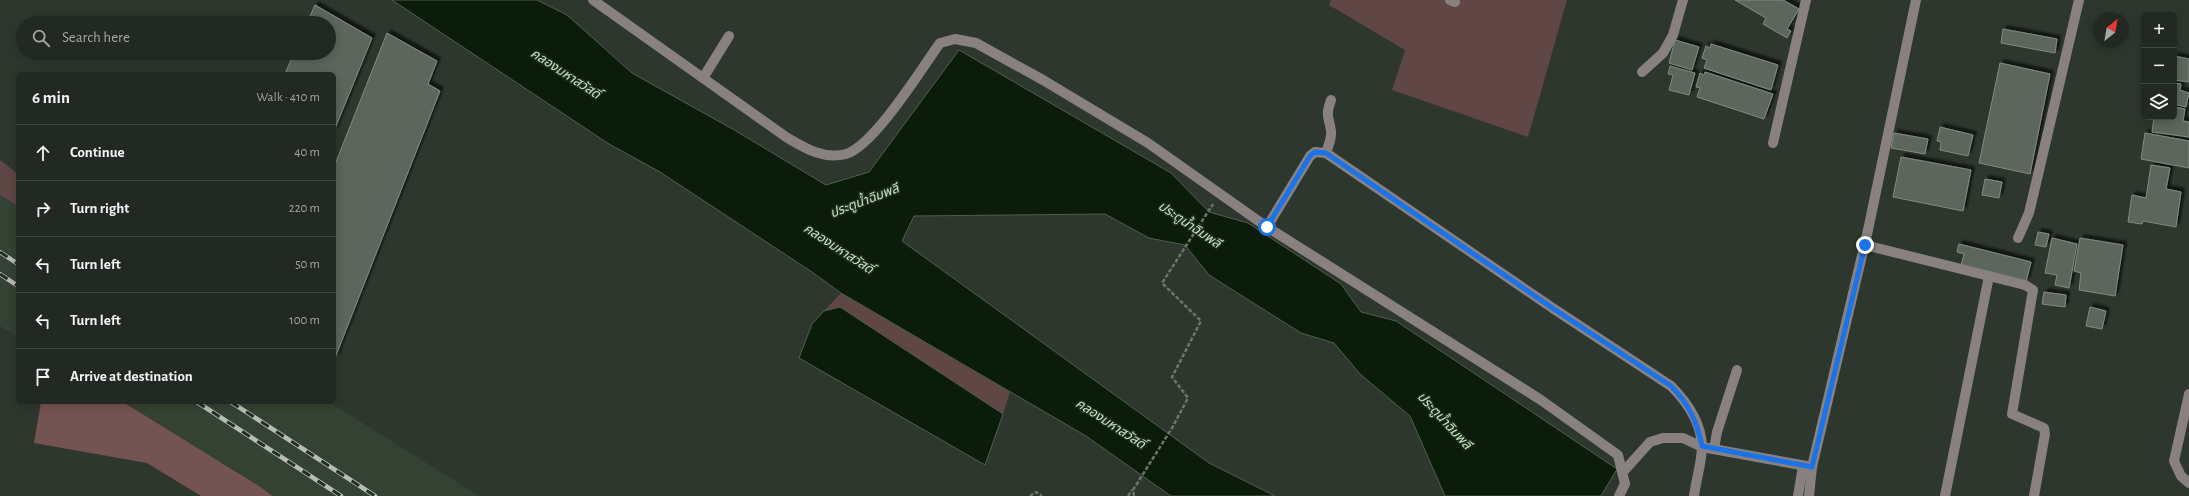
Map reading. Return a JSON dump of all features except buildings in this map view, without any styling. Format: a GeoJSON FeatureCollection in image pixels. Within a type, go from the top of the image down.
{"type":"FeatureCollection","features":[{"type":"Feature","properties":{"kind":"street"},"geometry":{"type":"LineString","coordinates":[[593,0],[786,137],[812,152],[828,156],[846,154],[863,145],[878,128],[940,43],[955,39],[976,43],[1043,80],[1148,143],[1267,227],[1548,405],[1618,455],[1625,484],[1620,496]]}},
{"type":"Feature","properties":{"kind":"street"},"geometry":{"type":"LineString","coordinates":[[1642,72],[1663,53],[1672,35],[1683,0]]}},
{"type":"Feature","properties":{"kind":"street"},"geometry":{"type":"LineString","coordinates":[[1773,143],[1806,0]]}},
{"type":"Feature","properties":{"kind":"street"},"geometry":{"type":"LineString","coordinates":[[1798,496],[1808,467],[1865,245],[1916,0]]}},
{"type":"Feature","properties":{"kind":"street"},"geometry":{"type":"LineString","coordinates":[[2018,238],[2029,213],[2079,0]]}},
{"type":"Feature","properties":{"kind":"street"},"geometry":{"type":"LineString","coordinates":[[703,78],[729,36]]}},
{"type":"Feature","properties":{"kind":"street"},"geometry":{"type":"LineString","coordinates":[[1326,153],[1331,138],[1331,130],[1327,117],[1331,100]]}},
{"type":"Feature","properties":{"kind":"street"},"geometry":{"type":"LineString","coordinates":[[1267,227],[1310,156],[1315,152],[1326,153],[1547,305],[1671,386],[1683,398],[1692,413],[1702,446],[1694,496]]}},
{"type":"Feature","properties":{"kind":"street"},"geometry":{"type":"LineString","coordinates":[[1865,245],[2025,285],[2033,290],[2012,414],[2044,428],[2045,434],[2034,496]]}},
{"type":"Feature","properties":{"kind":"street"},"geometry":{"type":"LineString","coordinates":[[1945,496],[1989,276]]}},
{"type":"Feature","properties":{"kind":"street"},"geometry":{"type":"LineString","coordinates":[[1714,449],[1718,426],[1737,370]]}},
{"type":"Feature","properties":{"kind":"street"},"geometry":{"type":"LineString","coordinates":[[2189,394],[2174,460],[2182,476],[2189,483]]}},
{"type":"Feature","properties":{"kind":"street"},"geometry":{"type":"LineString","coordinates":[[1623,472],[1650,442],[1663,438],[1682,438],[1714,449],[1808,467]]}},
{"type":"Feature","properties":{"kind":"street"},"geometry":{"type":"LineString","coordinates":[[1808,467],[1809,496]]}},
{"type":"Feature","properties":{"kind":"path"},"geometry":{"type":"LineString","coordinates":[[1128,496],[1172,428],[1188,398],[1172,377],[1201,321],[1162,283],[1213,206]]}},
{"type":"Feature","properties":{"kind":"path"},"geometry":{"type":"LineString","coordinates":[[1132,490],[1134,496]]}},
{"type":"Feature","properties":{"kind":"path"},"geometry":{"type":"LineString","coordinates":[[1030,496],[1036,492],[1042,496]]}},
{"type":"Feature","properties":{"kind":"shaded area"},"geometry":{"type":"Polygon","coordinates":[[[1331,0],[1567,0],[1528,137],[1392,90],[1405,50],[1329,5],[1331,0]]]}},
{"type":"Feature","properties":{"kind":"shaded area"},"geometry":{"type":"Polygon","coordinates":[[[0,160],[16,172],[16,205],[0,195],[0,160]]]}},
{"type":"Feature","properties":{"kind":"shaded area"},"geometry":{"type":"Polygon","coordinates":[[[0,195],[16,205],[16,336],[0,326],[0,195]]]}},
{"type":"Feature","properties":{"kind":"shaded area"},"geometry":{"type":"Polygon","coordinates":[[[841,293],[1010,392],[1003,414],[840,307],[824,311],[841,293]]]}},
{"type":"Feature","properties":{"kind":"shaded area"},"geometry":{"type":"Polygon","coordinates":[[[41,404],[126,404],[262,488],[272,496],[201,496],[147,463],[34,443],[41,404]]]}},
{"type":"Feature","properties":{"kind":"shaded area"},"geometry":{"type":"Polygon","coordinates":[[[126,404],[332,404],[479,496],[272,496],[262,488],[126,404]]]}},
{"type":"Feature","properties":{"kind":"water"},"geometry":{"type":"Polygon","coordinates":[[[392,0],[537,0],[567,15],[632,73],[736,131],[826,185],[869,172],[959,50],[1171,173],[1209,212],[1248,223],[1341,284],[1361,312],[1396,321],[1617,469],[1601,496],[1445,496],[1410,416],[1360,374],[1334,343],[1301,333],[1209,275],[1185,245],[1149,238],[1105,214],[914,216],[902,241],[1209,463],[1275,496],[1171,496],[1086,436],[841,293],[812,272],[660,172],[609,144],[392,0]]]}},
{"type":"Feature","properties":{"kind":"water"},"geometry":{"type":"Polygon","coordinates":[[[840,307],[1003,414],[985,465],[799,358],[812,324],[824,311],[840,307]]]}},
{"type":"Feature","properties":{"kind":"railway"},"geometry":{"type":"LineString","coordinates":[[0,252],[16,263]]}},
{"type":"Feature","properties":{"kind":"railway"},"geometry":{"type":"LineString","coordinates":[[0,274],[16,285]]}},
{"type":"Feature","properties":{"kind":"railway"},"geometry":{"type":"LineString","coordinates":[[200,404],[341,496]]}},
{"type":"Feature","properties":{"kind":"railway"},"geometry":{"type":"LineString","coordinates":[[234,404],[375,496]]}},
{"type":"Feature","properties":{"kind":"route"},"geometry":{"type":"LineString","coordinates":[[1267,227],[1310,156],[1315,152],[1326,153],[1554,309],[1671,386],[1683,398],[1692,413],[1702,446],[1791,465],[1812,467],[1865,245]]}},
{"type":"Feature","properties":{"kind":"water label","name":"คลองมหาสวัสดิ์"},"geometry":{"type":"Point","coordinates":[566,73]}},
{"type":"Feature","properties":{"kind":"water label","name":"ประตูน้ำฉิมพลี"},"geometry":{"type":"Point","coordinates":[864,200]}},
{"type":"Feature","properties":{"kind":"water label","name":"ประตูน้ำฉิมพลี"},"geometry":{"type":"Point","coordinates":[1190,224]}},
{"type":"Feature","properties":{"kind":"water label","name":"คลองมหาสวัสดิ์"},"geometry":{"type":"Point","coordinates":[839,248]}},
{"type":"Feature","properties":{"kind":"water label","name":"ประตูน้ำฉิมพลี"},"geometry":{"type":"Point","coordinates":[1445,420]}},
{"type":"Feature","properties":{"kind":"water label","name":"คลองมหาสวัสดิ์"},"geometry":{"type":"Point","coordinates":[1111,423]}}]}
